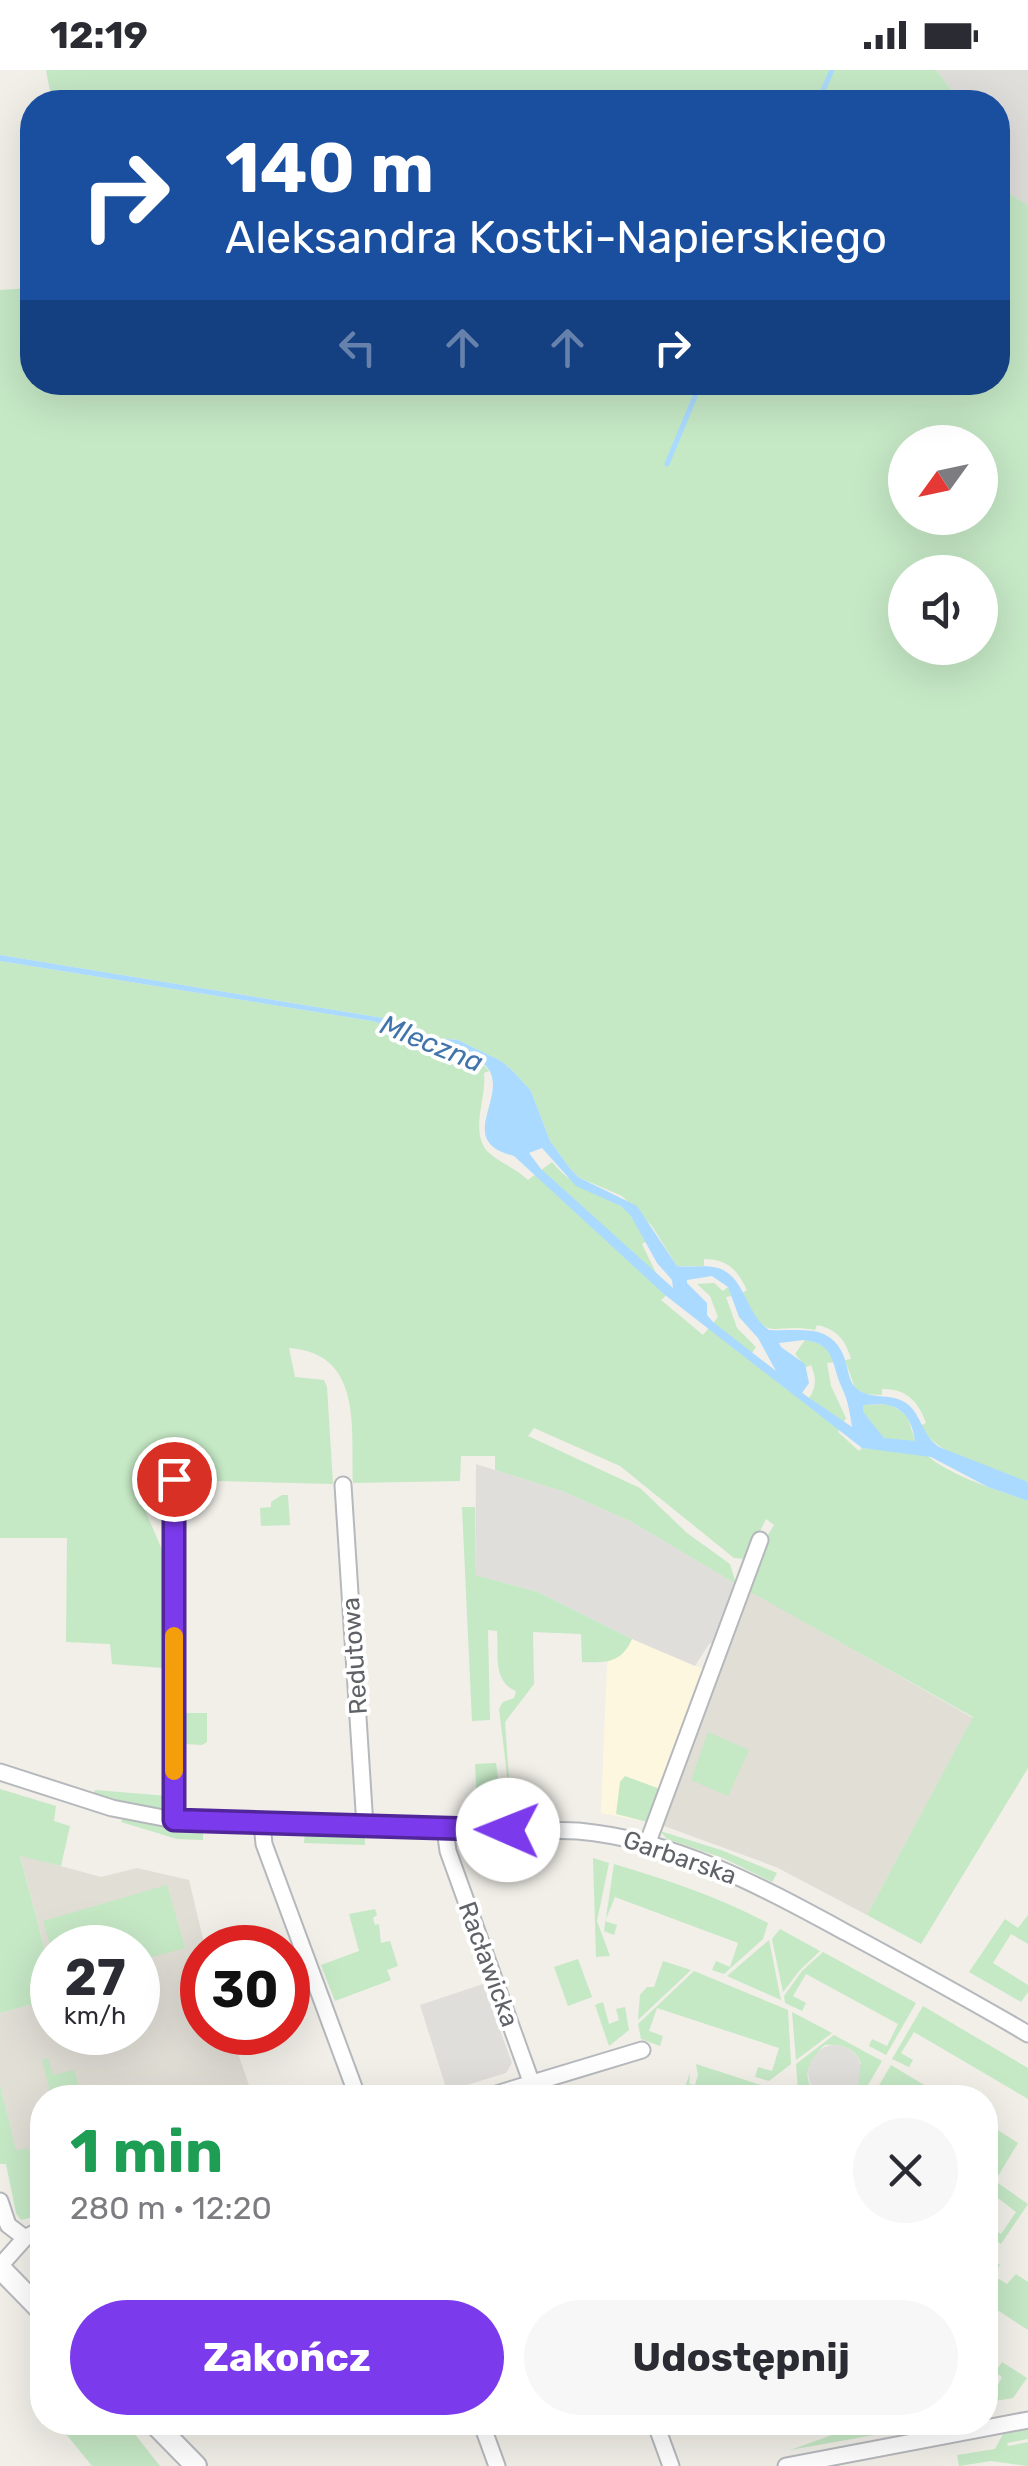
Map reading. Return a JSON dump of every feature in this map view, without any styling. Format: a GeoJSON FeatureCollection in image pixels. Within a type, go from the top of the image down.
{"type":"FeatureCollection","features":[{"type":"Feature","properties":{"kind":"street"},"geometry":{"type":"LineString","coordinates":[[174,1479],[174,1820]]}},
{"type":"Feature","properties":{"kind":"street","name":"Redutowa"},"geometry":{"type":"LineString","coordinates":[[343,1485],[364,1826]]}},
{"type":"Feature","properties":{"kind":"street"},"geometry":{"type":"LineString","coordinates":[[648,1842],[760,1540]]}},
{"type":"Feature","properties":{"kind":"street","name":"Garbarska"},"geometry":{"type":"LineString","coordinates":[[0,1772],[112,1808],[174,1820],[578,1831],[648,1842],[758,1885],[1028,2034]]}},
{"type":"Feature","properties":{"kind":"street"},"geometry":{"type":"LineString","coordinates":[[262,1824],[264,1844],[353,2085]]}},
{"type":"Feature","properties":{"kind":"street","name":"Racławicka"},"geometry":{"type":"LineString","coordinates":[[445,1829],[448,1851],[533,2085]]}},
{"type":"Feature","properties":{"kind":"street"},"geometry":{"type":"LineString","coordinates":[[548,2085],[642,2050]]}},
{"type":"Feature","properties":{"kind":"street"},"geometry":{"type":"LineString","coordinates":[[0,2201],[8,2224],[25,2238]]}},
{"type":"Feature","properties":{"kind":"street"},"geometry":{"type":"LineString","coordinates":[[30,2235],[0,2267],[30,2299]]}},
{"type":"Feature","properties":{"kind":"street"},"geometry":{"type":"LineString","coordinates":[[998,2426],[1028,2420]]}},
{"type":"Feature","properties":{"kind":"street"},"geometry":{"type":"LineString","coordinates":[[166,2435],[196,2466]]}},
{"type":"Feature","properties":{"kind":"street"},"geometry":{"type":"LineString","coordinates":[[486,2435],[497,2466]]}},
{"type":"Feature","properties":{"kind":"street"},"geometry":{"type":"LineString","coordinates":[[660,2435],[671,2466]]}},
{"type":"Feature","properties":{"kind":"street"},"geometry":{"type":"LineString","coordinates":[[786,2466],[956,2435]]}},
{"type":"Feature","properties":{"kind":"shaded area"},"geometry":{"type":"Polygon","coordinates":[[[936,70],[1028,70],[1028,205],[1010,194],[1010,90],[952,90],[936,70]]]}},
{"type":"Feature","properties":{"kind":"shaded area"},"geometry":{"type":"Polygon","coordinates":[[[476,1464],[562,1491],[632,1522],[736,1584],[715,1641],[695,1666],[538,1592],[475,1575],[476,1464]]]}},
{"type":"Feature","properties":{"kind":"shaded area"},"geometry":{"type":"Polygon","coordinates":[[[749,1590],[973,1718],[867,1915],[776,1867],[664,1826],[749,1590]]]}},
{"type":"Feature","properties":{"kind":"shaded area"},"geometry":{"type":"Polygon","coordinates":[[[623,1635],[703,1669],[647,1822],[601,1813],[607,1664],[623,1635]]]}},
{"type":"Feature","properties":{"kind":"shaded area"},"geometry":{"type":"Polygon","coordinates":[[[20,1855],[101,1877],[137,1868],[189,1880],[200,1925],[180,1925],[180,2055],[239,2055],[249,2085],[30,2085],[30,2156],[28,2149],[16,2151],[0,2085],[0,2013],[30,2005],[30,2055],[160,2055],[160,1925],[38,1925],[20,1855]]]}},
{"type":"Feature","properties":{"kind":"shaded area"},"geometry":{"type":"Polygon","coordinates":[[[483,1984],[512,2063],[506,2073],[467,2085],[445,2085],[420,2005],[483,1984]]]}},
{"type":"Feature","properties":{"kind":"shaded area"},"geometry":{"type":"Polygon","coordinates":[[[825,2047],[845,2047],[860,2062],[858,2085],[810,2082],[810,2062],[825,2047]]]}},
{"type":"Feature","properties":{"kind":"green space"},"geometry":{"type":"Polygon","coordinates":[[[46,70],[936,70],[952,90],[50,90],[46,70]]]}},
{"type":"Feature","properties":{"kind":"green space"},"geometry":{"type":"Polygon","coordinates":[[[1010,194],[1028,205],[1028,1482],[968,1462],[941,1447],[920,1426],[926,1423],[923,1415],[905,1394],[882,1389],[882,1395],[865,1394],[855,1388],[845,1360],[851,1359],[849,1352],[830,1329],[817,1325],[815,1330],[765,1327],[742,1293],[747,1290],[739,1276],[725,1263],[704,1259],[704,1266],[677,1266],[652,1226],[622,1196],[578,1177],[569,1167],[550,1141],[531,1091],[501,1061],[458,1040],[424,1037],[389,1019],[0,955],[0,290],[20,289],[20,395],[1010,395],[1010,194]]]}},
{"type":"Feature","properties":{"kind":"green space"},"geometry":{"type":"Polygon","coordinates":[[[0,961],[372,1021],[425,1045],[474,1058],[489,1071],[484,1073],[479,1124],[482,1144],[488,1152],[528,1180],[552,1162],[578,1185],[626,1210],[648,1240],[642,1244],[656,1273],[673,1289],[661,1300],[703,1335],[718,1317],[710,1296],[697,1284],[714,1283],[723,1291],[728,1287],[732,1296],[726,1297],[737,1328],[756,1347],[752,1353],[809,1398],[814,1386],[813,1369],[795,1354],[805,1340],[827,1349],[835,1362],[827,1363],[831,1386],[846,1418],[838,1432],[859,1451],[869,1449],[863,1405],[889,1404],[906,1414],[917,1444],[937,1463],[1028,1501],[1028,1768],[921,1944],[867,1915],[973,1717],[749,1591],[664,1826],[661,1825],[762,1545],[774,1525],[766,1519],[746,1559],[734,1558],[620,1466],[534,1428],[528,1436],[640,1488],[687,1533],[730,1564],[736,1584],[632,1522],[562,1491],[495,1470],[495,1456],[461,1456],[460,1481],[353,1483],[351,1417],[341,1378],[330,1363],[313,1353],[289,1348],[295,1377],[324,1380],[327,1387],[333,1484],[183,1480],[164,1464],[150,1480],[141,1501],[163,1552],[163,1668],[112,1664],[110,1644],[66,1642],[67,1538],[0,1538],[0,961]]]}},
{"type":"Feature","properties":{"kind":"green space"},"geometry":{"type":"Polygon","coordinates":[[[288,1495],[290,1525],[261,1526],[260,1508],[271,1507],[271,1502],[288,1495]]]}},
{"type":"Feature","properties":{"kind":"green space"},"geometry":{"type":"Polygon","coordinates":[[[462,1507],[475,1507],[475,1575],[538,1592],[632,1639],[623,1653],[612,1660],[582,1662],[581,1634],[533,1632],[534,1684],[505,1722],[511,1807],[499,1709],[503,1702],[514,1698],[516,1691],[500,1673],[497,1631],[488,1630],[490,1720],[472,1721],[462,1507]]]}},
{"type":"Feature","properties":{"kind":"green space"},"geometry":{"type":"Polygon","coordinates":[[[184,1713],[207,1713],[207,1742],[184,1744],[184,1713]]]}},
{"type":"Feature","properties":{"kind":"green space"},"geometry":{"type":"Polygon","coordinates":[[[708,1732],[749,1750],[728,1796],[691,1780],[708,1732]]]}},
{"type":"Feature","properties":{"kind":"green space"},"geometry":{"type":"Polygon","coordinates":[[[496,1763],[502,1807],[477,1806],[475,1764],[496,1763]]]}},
{"type":"Feature","properties":{"kind":"green space"},"geometry":{"type":"Polygon","coordinates":[[[625,1776],[660,1789],[647,1822],[616,1814],[620,1782],[625,1776]]]}},
{"type":"Feature","properties":{"kind":"green space"},"geometry":{"type":"Polygon","coordinates":[[[0,1789],[56,1806],[54,1821],[70,1826],[61,1866],[20,1856],[38,1925],[30,1925],[30,2005],[0,2013],[0,1789]]]}},
{"type":"Feature","properties":{"kind":"green space"},"geometry":{"type":"Polygon","coordinates":[[[95,1790],[168,1796],[167,1803],[159,1809],[93,1794],[95,1790]]]}},
{"type":"Feature","properties":{"kind":"green space"},"geometry":{"type":"Polygon","coordinates":[[[123,1817],[164,1826],[203,1828],[203,1840],[177,1839],[121,1822],[123,1817]]]}},
{"type":"Feature","properties":{"kind":"green space"},"geometry":{"type":"Polygon","coordinates":[[[660,1831],[777,1873],[772,1882],[723,1858],[667,1839],[660,1831]]]}},
{"type":"Feature","properties":{"kind":"green space"},"geometry":{"type":"Polygon","coordinates":[[[305,1832],[365,1835],[365,1845],[304,1843],[305,1832]]]}},
{"type":"Feature","properties":{"kind":"green space"},"geometry":{"type":"Polygon","coordinates":[[[593,1858],[609,1863],[597,1921],[610,1956],[596,1957],[593,1858]]]}},
{"type":"Feature","properties":{"kind":"green space"},"geometry":{"type":"Polygon","coordinates":[[[614,1864],[692,1890],[768,1923],[763,1939],[724,1974],[712,1970],[716,1961],[730,1967],[738,1943],[615,1897],[606,1919],[614,1864]]]}},
{"type":"Feature","properties":{"kind":"green space"},"geometry":{"type":"Polygon","coordinates":[[[167,1885],[180,1930],[180,1949],[160,1955],[160,1925],[44,1925],[43,1921],[167,1885]]]}},
{"type":"Feature","properties":{"kind":"green space"},"geometry":{"type":"Polygon","coordinates":[[[375,1909],[377,1915],[373,1918],[375,1925],[379,1924],[381,1943],[390,1941],[398,1966],[387,1970],[391,1980],[335,2001],[321,1965],[359,1951],[349,1914],[375,1909]]]}},
{"type":"Feature","properties":{"kind":"green space"},"geometry":{"type":"Polygon","coordinates":[[[1028,1915],[1028,1944],[1011,1934],[993,1963],[1028,1985],[1021,2002],[969,1972],[1005,1919],[1018,1928],[1028,1915]]]}},
{"type":"Feature","properties":{"kind":"green space"},"geometry":{"type":"Polygon","coordinates":[[[605,1921],[617,1925],[614,1935],[604,1931],[605,1921]]]}},
{"type":"Feature","properties":{"kind":"green space"},"geometry":{"type":"Polygon","coordinates":[[[780,1929],[820,1951],[783,1992],[772,1939],[780,1929]]]}},
{"type":"Feature","properties":{"kind":"green space"},"geometry":{"type":"Polygon","coordinates":[[[769,1940],[781,2000],[727,1976],[769,1940]]]}},
{"type":"Feature","properties":{"kind":"green space"},"geometry":{"type":"Polygon","coordinates":[[[823,1952],[916,2003],[886,2055],[869,2046],[872,2039],[887,2046],[898,2024],[806,1974],[793,1996],[806,2003],[802,2011],[785,2003],[784,1996],[802,1971],[823,1952]]]}},
{"type":"Feature","properties":{"kind":"green space"},"geometry":{"type":"Polygon","coordinates":[[[578,1959],[592,1997],[568,2006],[554,1967],[578,1959]]]}},
{"type":"Feature","properties":{"kind":"green space"},"geometry":{"type":"Polygon","coordinates":[[[663,1961],[691,1970],[638,2020],[640,1995],[647,1987],[654,1987],[663,1961]]]}},
{"type":"Feature","properties":{"kind":"green space"},"geometry":{"type":"Polygon","coordinates":[[[694,1971],[788,2010],[791,2064],[769,2081],[755,2077],[758,2067],[772,2071],[779,2048],[657,2008],[649,2031],[663,2036],[660,2046],[641,2039],[638,2024],[694,1971]]]}},
{"type":"Feature","properties":{"kind":"green space"},"geometry":{"type":"Polygon","coordinates":[[[603,2002],[609,2024],[619,2020],[616,2009],[625,2007],[629,2030],[609,2046],[595,2005],[603,2002]]]}},
{"type":"Feature","properties":{"kind":"green space"},"geometry":{"type":"Polygon","coordinates":[[[923,2006],[1028,2068],[1028,2099],[914,2032],[901,2053],[913,2060],[909,2067],[892,2059],[923,2006]]]}},
{"type":"Feature","properties":{"kind":"green space"},"geometry":{"type":"Polygon","coordinates":[[[792,2012],[832,2033],[796,2060],[792,2012]]]}},
{"type":"Feature","properties":{"kind":"green space"},"geometry":{"type":"Polygon","coordinates":[[[834,2035],[882,2061],[868,2085],[858,2085],[858,2058],[851,2050],[837,2045],[825,2045],[813,2058],[808,2073],[811,2085],[798,2085],[796,2064],[834,2035]]]}},
{"type":"Feature","properties":{"kind":"green space"},"geometry":{"type":"Polygon","coordinates":[[[48,2058],[53,2075],[74,2070],[78,2085],[48,2085],[42,2060],[48,2058]]]}},
{"type":"Feature","properties":{"kind":"green space"},"geometry":{"type":"Polygon","coordinates":[[[696,2064],[761,2085],[695,2085],[696,2064]]]}},
{"type":"Feature","properties":{"kind":"green space"},"geometry":{"type":"Polygon","coordinates":[[[891,2065],[924,2085],[879,2085],[891,2065]]]}},
{"type":"Feature","properties":{"kind":"green space"},"geometry":{"type":"Polygon","coordinates":[[[0,2085],[16,2150],[28,2148],[30,2155],[30,2218],[21,2220],[16,2213],[6,2164],[0,2164],[0,2085]]]}},
{"type":"Feature","properties":{"kind":"green space"},"geometry":{"type":"Polygon","coordinates":[[[998,2130],[1018,2143],[998,2176],[998,2130]]]}},
{"type":"Feature","properties":{"kind":"green space"},"geometry":{"type":"Polygon","coordinates":[[[998,2183],[1028,2204],[1001,2244],[998,2232],[1001,2234],[1016,2212],[998,2198],[998,2183]]]}},
{"type":"Feature","properties":{"kind":"green space"},"geometry":{"type":"Polygon","coordinates":[[[1016,2274],[1028,2282],[1028,2330],[998,2310],[998,2278],[1007,2284],[1016,2274]]]}},
{"type":"Feature","properties":{"kind":"green space"},"geometry":{"type":"Polygon","coordinates":[[[1002,2362],[1027,2378],[1013,2398],[998,2400],[1002,2377],[998,2368],[1002,2362]]]}},
{"type":"Feature","properties":{"kind":"green space"},"geometry":{"type":"Polygon","coordinates":[[[1028,2429],[1028,2439],[1007,2443],[1008,2446],[1028,2442],[1028,2466],[991,2461],[959,2466],[957,2455],[995,2449],[1003,2434],[1028,2429]]]}},
{"type":"Feature","properties":{"kind":"green space"},"geometry":{"type":"Polygon","coordinates":[[[67,2435],[135,2435],[160,2466],[92,2466],[67,2435]]]}},
{"type":"Feature","properties":{"kind":"green space"},"geometry":{"type":"Polygon","coordinates":[[[832,2435],[874,2435],[790,2450],[832,2435]]]}},
{"type":"Feature","properties":{"kind":"water","name":"Mleczna"},"geometry":{"type":"Polygon","coordinates":[[[0,955],[389,1019],[424,1037],[458,1040],[501,1061],[531,1091],[550,1141],[569,1167],[578,1177],[637,1206],[677,1266],[713,1267],[727,1272],[769,1330],[812,1331],[831,1338],[844,1357],[855,1387],[866,1394],[906,1403],[939,1447],[1028,1482],[1028,1501],[988,1487],[931,1457],[862,1448],[665,1295],[514,1156],[496,1149],[487,1140],[492,1078],[480,1060],[414,1042],[372,1021],[0,961],[0,955]],[[542,1148],[529,1153],[541,1169],[673,1288],[672,1280],[621,1206],[576,1186],[542,1148]],[[712,1276],[687,1280],[707,1303],[707,1315],[713,1322],[776,1371],[758,1338],[739,1317],[728,1287],[712,1276]],[[804,1340],[779,1343],[805,1364],[809,1383],[802,1393],[852,1427],[846,1398],[827,1351],[804,1340]],[[883,1404],[863,1405],[864,1413],[884,1438],[915,1441],[902,1412],[883,1404]]]}},
{"type":"Feature","properties":{"kind":"waterway"},"geometry":{"type":"LineString","coordinates":[[823,90],[832,70]]}},
{"type":"Feature","properties":{"kind":"waterway"},"geometry":{"type":"LineString","coordinates":[[667,464],[696,395]]}},
{"type":"Feature","properties":{"kind":"slow traffic"},"geometry":{"type":"LineString","coordinates":[[174,1636],[174,1771]]}},
{"type":"Feature","properties":{"kind":"route"},"geometry":{"type":"LineString","coordinates":[[174,1479],[174,1820],[508,1830]]}}]}
